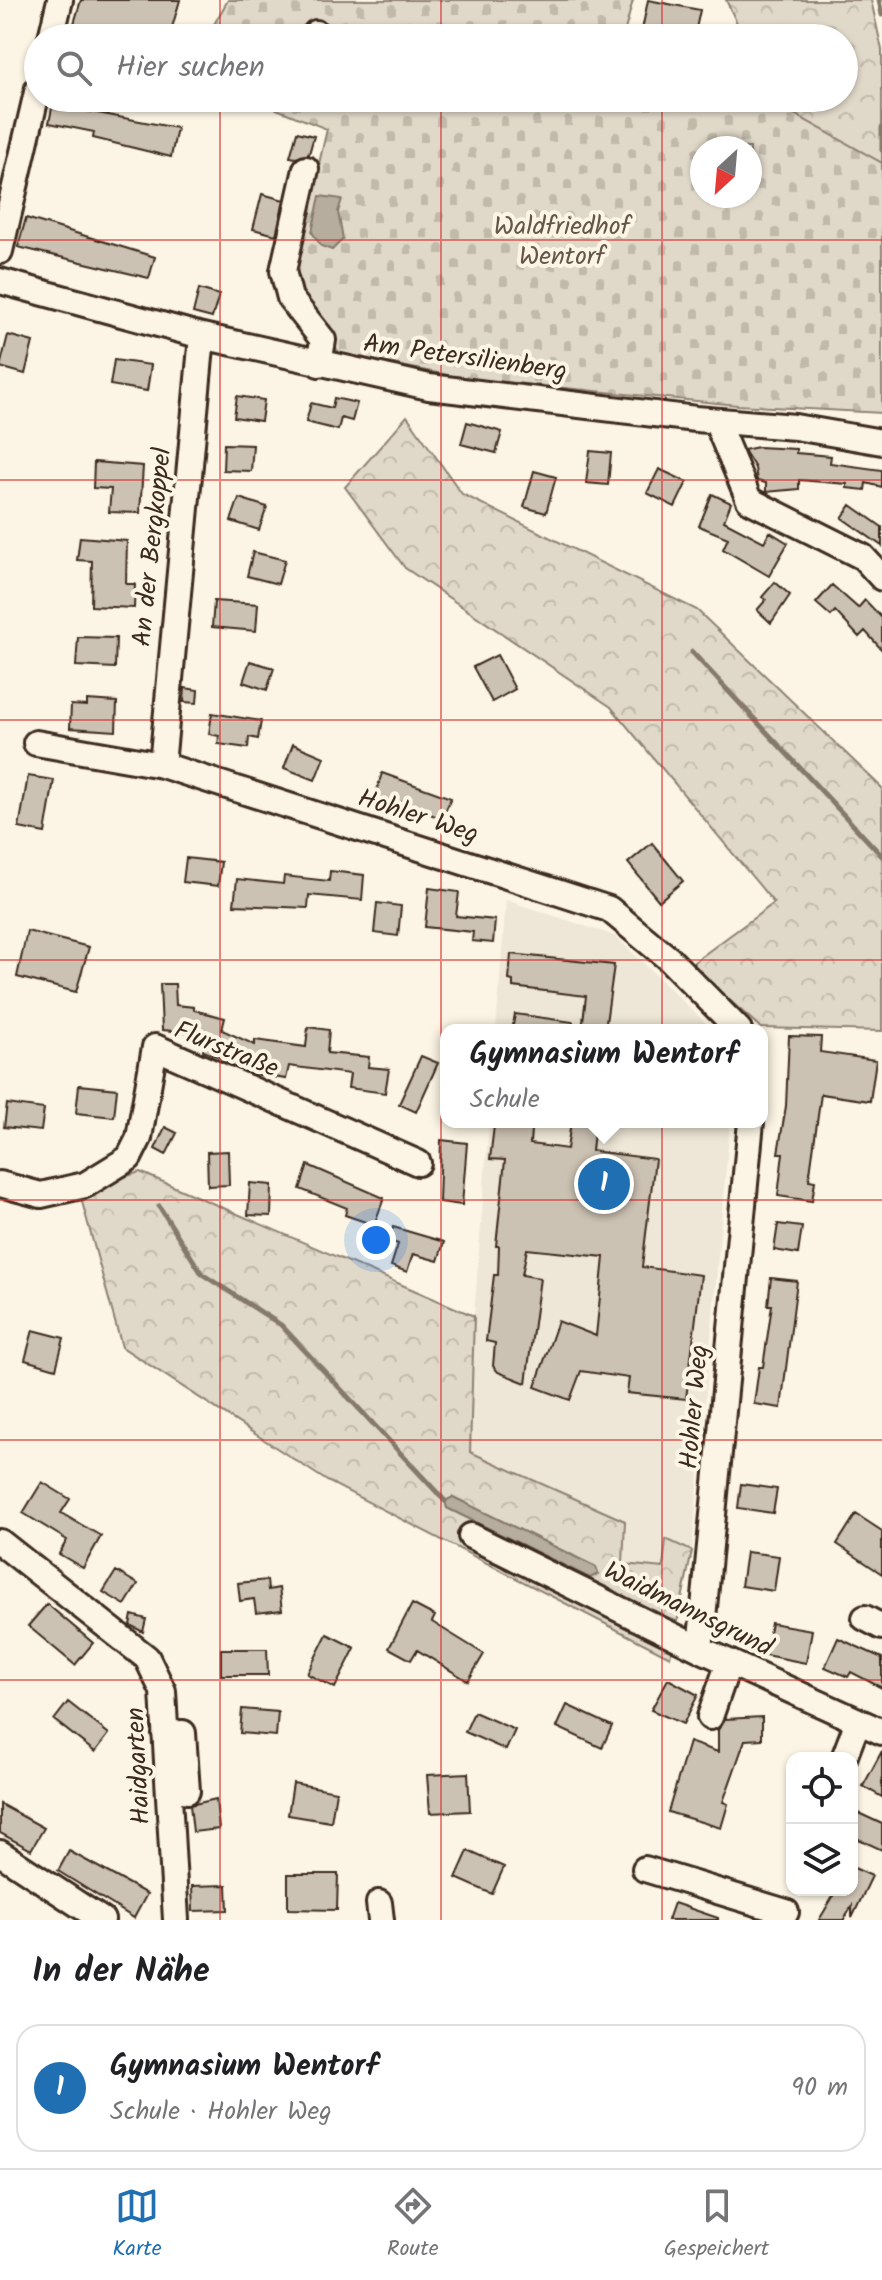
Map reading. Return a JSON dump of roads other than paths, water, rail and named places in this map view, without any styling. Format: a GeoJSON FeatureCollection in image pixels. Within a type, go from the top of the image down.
{"type":"FeatureCollection","features":[{"type":"Feature","properties":{"kind":"street"},"geometry":{"type":"LineString","coordinates":[[56,24],[60,0]]}},
{"type":"Feature","properties":{"kind":"street"},"geometry":{"type":"LineString","coordinates":[[0,251],[32,112]]}},
{"type":"Feature","properties":{"kind":"street"},"geometry":{"type":"LineString","coordinates":[[306,169],[283,271],[290,298],[323,340],[319,364]]}},
{"type":"Feature","properties":{"kind":"street","name":"Am Petersilienberg"},"geometry":{"type":"LineString","coordinates":[[0,281],[202,336],[429,387],[716,421],[795,427],[882,442]]}},
{"type":"Feature","properties":{"kind":"street","name":"An der Bergkoppel"},"geometry":{"type":"LineString","coordinates":[[162,765],[202,336]]}},
{"type":"Feature","properties":{"kind":"street"},"geometry":{"type":"LineString","coordinates":[[716,421],[749,500],[863,557],[882,578]]}},
{"type":"Feature","properties":{"kind":"street","name":"Hohler Weg"},"geometry":{"type":"LineString","coordinates":[[36,743],[162,765],[609,909],[669,959],[733,1024]]}},
{"type":"Feature","properties":{"kind":"street","name":"Flurstraße"},"geometry":{"type":"LineString","coordinates":[[0,1184],[41,1195],[85,1185],[129,1158],[139,1138],[155,1047],[418,1163]]}},
{"type":"Feature","properties":{"kind":"street","name":"Hohler Weg"},"geometry":{"type":"LineString","coordinates":[[700,1649],[750,1128]]}},
{"type":"Feature","properties":{"kind":"street","name":"Waidmannsgrund"},"geometry":{"type":"LineString","coordinates":[[471,1536],[700,1649],[882,1732]]}},
{"type":"Feature","properties":{"kind":"street","name":"Haidgarten"},"geometry":{"type":"LineString","coordinates":[[0,1542],[147,1658],[163,1691],[176,1919]]}},
{"type":"Feature","properties":{"kind":"street"},"geometry":{"type":"LineString","coordinates":[[710,1717],[729,1662]]}},
{"type":"Feature","properties":{"kind":"street"},"geometry":{"type":"LineString","coordinates":[[846,1752],[858,1721]]}},
{"type":"Feature","properties":{"kind":"street"},"geometry":{"type":"LineString","coordinates":[[165,1734],[183,1733],[187,1791]]}},
{"type":"Feature","properties":{"kind":"street"},"geometry":{"type":"LineString","coordinates":[[0,1853],[102,1920]]}},
{"type":"Feature","properties":{"kind":"street"},"geometry":{"type":"LineString","coordinates":[[645,1869],[788,1907]]}},
{"type":"Feature","properties":{"kind":"waterway"},"geometry":{"type":"LineString","coordinates":[[879,0],[882,15]]}},
{"type":"Feature","properties":{"kind":"waterway"},"geometry":{"type":"LineString","coordinates":[[882,128],[882,150]]}},
{"type":"Feature","properties":{"kind":"waterway"},"geometry":{"type":"LineString","coordinates":[[692,652],[882,856]]}},
{"type":"Feature","properties":{"kind":"waterway"},"geometry":{"type":"LineString","coordinates":[[159,1206],[202,1274],[281,1325],[445,1501]]}},
{"type":"Feature","properties":{"kind":"place","name":"Gymnasium Wentorf"},"geometry":{"type":"Point","coordinates":[604,1184]}},
{"type":"Feature","properties":{"kind":"park label","name":"Waldfriedhof Wentorf"},"geometry":{"type":"Point","coordinates":[562,242]}}]}
